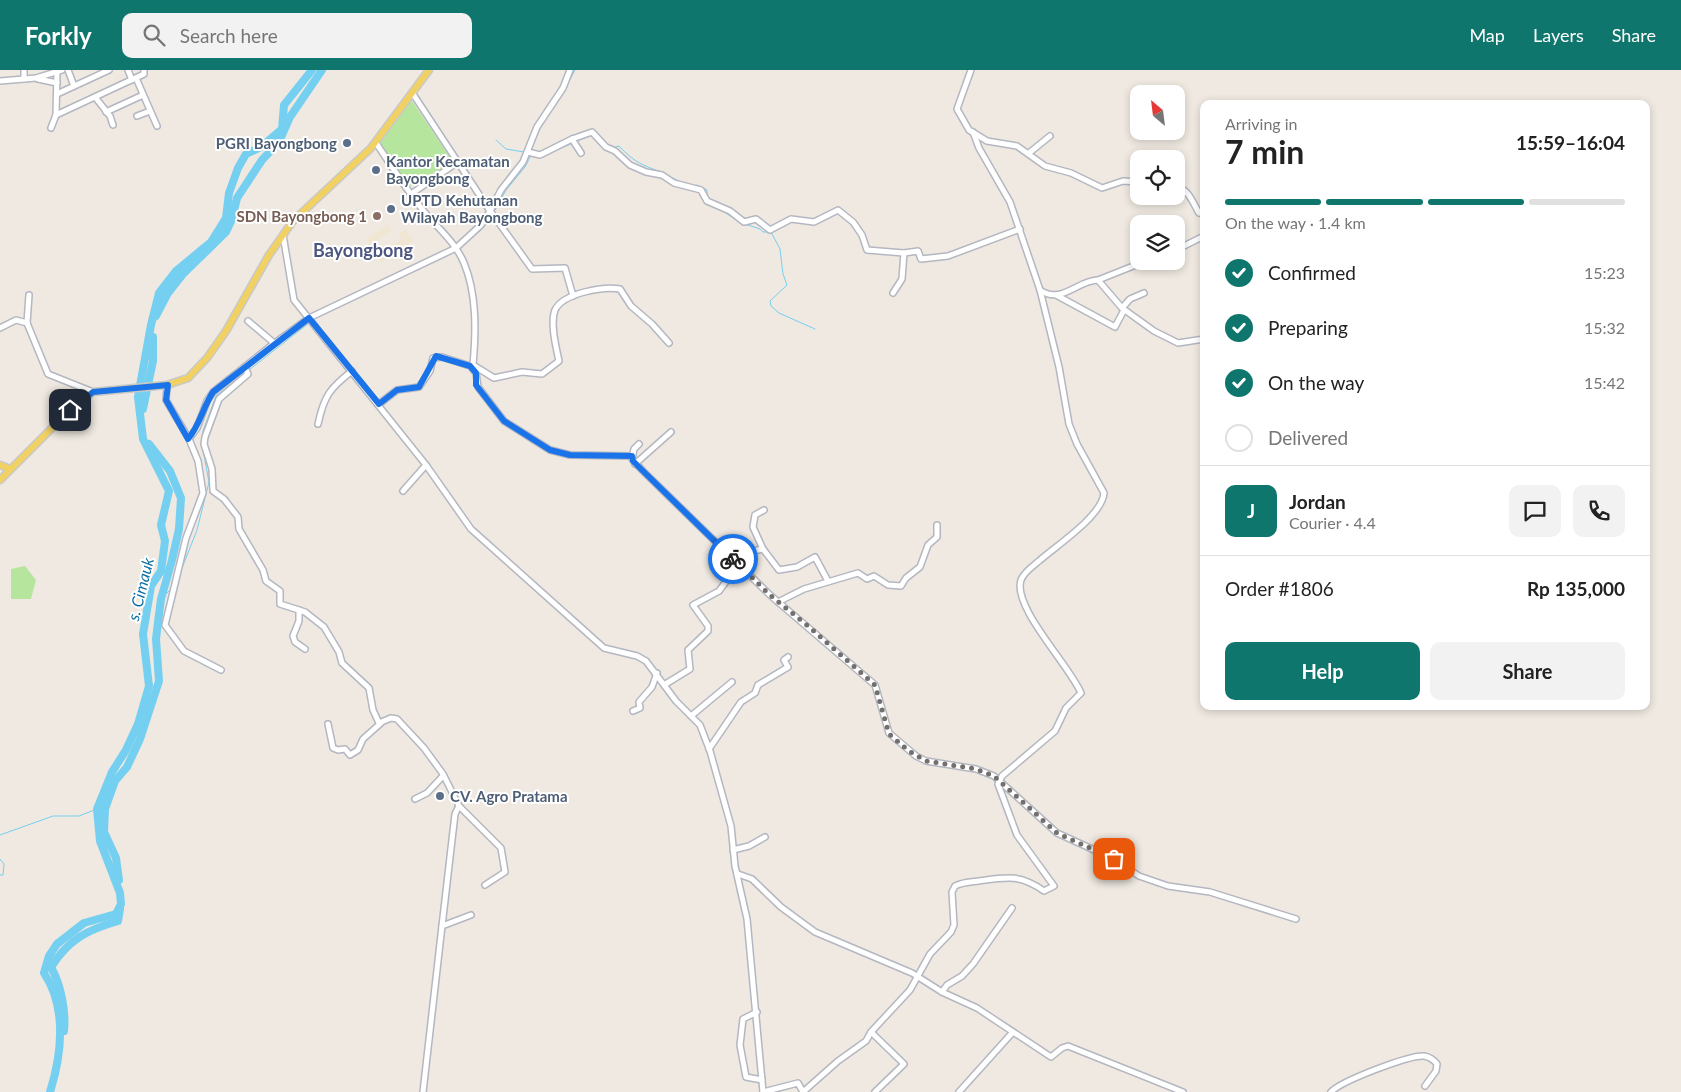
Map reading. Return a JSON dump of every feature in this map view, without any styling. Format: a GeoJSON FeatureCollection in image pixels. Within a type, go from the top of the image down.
{"type":"FeatureCollection","features":[{"type":"Feature","properties":{"kind":"main road"},"geometry":{"type":"LineString","coordinates":[[0,480],[70,410],[93,392],[168,385],[188,378],[207,358],[237,314],[282,234],[293,221],[376,143],[429,70]]}},
{"type":"Feature","properties":{"kind":"main road"},"geometry":{"type":"LineString","coordinates":[[0,465],[10,469]]}},
{"type":"Feature","properties":{"kind":"street"},"geometry":{"type":"LineString","coordinates":[[24,70],[24,79]]}},
{"type":"Feature","properties":{"kind":"street"},"geometry":{"type":"LineString","coordinates":[[68,70],[74,86]]}},
{"type":"Feature","properties":{"kind":"street"},"geometry":{"type":"LineString","coordinates":[[57,94],[109,70]]}},
{"type":"Feature","properties":{"kind":"street"},"geometry":{"type":"LineString","coordinates":[[128,70],[143,94],[156,126]]}},
{"type":"Feature","properties":{"kind":"street"},"geometry":{"type":"LineString","coordinates":[[56,115],[144,74],[144,70]]}},
{"type":"Feature","properties":{"kind":"street"},"geometry":{"type":"LineString","coordinates":[[221,670],[184,651],[165,625],[186,538],[203,493],[208,488],[212,469],[204,444],[220,398],[274,343],[310,319],[458,251],[492,213],[501,190],[528,153],[538,127],[562,88],[570,70]]}},
{"type":"Feature","properties":{"kind":"street"},"geometry":{"type":"LineString","coordinates":[[971,70],[957,109],[965,126],[973,132],[987,141],[1017,146],[1030,153],[1045,166],[1071,173],[1102,188],[1123,181],[1130,181]]}},
{"type":"Feature","properties":{"kind":"street"},"geometry":{"type":"LineString","coordinates":[[0,81],[36,78],[60,71]]}},
{"type":"Feature","properties":{"kind":"street"},"geometry":{"type":"LineString","coordinates":[[51,128],[56,115],[57,83],[60,71]]}},
{"type":"Feature","properties":{"kind":"street"},"geometry":{"type":"LineString","coordinates":[[36,78],[57,83]]}},
{"type":"Feature","properties":{"kind":"street"},"geometry":{"type":"LineString","coordinates":[[106,112],[143,94]]}},
{"type":"Feature","properties":{"kind":"street"},"geometry":{"type":"LineString","coordinates":[[413,94],[492,213],[532,269],[565,268],[573,296]]}},
{"type":"Feature","properties":{"kind":"street"},"geometry":{"type":"LineString","coordinates":[[95,98],[110,116],[113,125]]}},
{"type":"Feature","properties":{"kind":"street"},"geometry":{"type":"LineString","coordinates":[[137,116],[150,111]]}},
{"type":"Feature","properties":{"kind":"street"},"geometry":{"type":"LineString","coordinates":[[528,153],[540,156],[572,139],[592,132],[606,147],[615,151],[630,165],[646,172],[660,174],[674,183],[701,190],[707,201],[730,212],[744,222],[756,219],[770,230],[791,219],[814,222],[838,210],[853,222],[862,235],[867,250],[904,253],[919,251],[921,260],[948,256],[1020,229]]}},
{"type":"Feature","properties":{"kind":"street"},"geometry":{"type":"LineString","coordinates":[[282,234],[293,296],[426,465],[466,523],[480,539],[604,648],[637,656],[646,661],[676,701],[700,725],[710,749],[731,826],[733,850],[747,919],[763,1092],[798,1083],[804,1091],[866,1041],[871,1032],[905,996],[930,954],[951,932],[954,924],[952,892],[955,886],[1004,877],[1022,878],[1044,891],[1054,886],[1037,860],[1017,835],[999,791],[999,780],[1055,731],[1066,708],[1081,693],[1026,610],[1020,592],[1022,578],[1094,513],[1104,500],[1104,493],[1077,444],[1069,424],[1059,367],[1040,290],[1020,229],[1005,190],[980,148],[973,132]]}},
{"type":"Feature","properties":{"kind":"street"},"geometry":{"type":"LineString","coordinates":[[1030,153],[1050,136]]}},
{"type":"Feature","properties":{"kind":"street"},"geometry":{"type":"LineString","coordinates":[[572,139],[581,153]]}},
{"type":"Feature","properties":{"kind":"street"},"geometry":{"type":"LineString","coordinates":[[376,143],[411,194],[458,251],[467,272],[473,300],[474,338],[471,366],[476,373],[476,385],[504,421],[557,454],[632,456]]}},
{"type":"Feature","properties":{"kind":"street"},"geometry":{"type":"LineString","coordinates":[[411,194],[458,162]]}},
{"type":"Feature","properties":{"kind":"street"},"geometry":{"type":"LineString","coordinates":[[1185,190],[1199,213]]}},
{"type":"Feature","properties":{"kind":"street"},"geometry":{"type":"LineString","coordinates":[[1185,246],[1200,238]]}},
{"type":"Feature","properties":{"kind":"street"},"geometry":{"type":"LineString","coordinates":[[893,293],[902,279],[904,253]]}},
{"type":"Feature","properties":{"kind":"street"},"geometry":{"type":"LineString","coordinates":[[1055,294],[1066,294],[1089,282],[1130,267]]}},
{"type":"Feature","properties":{"kind":"street"},"geometry":{"type":"LineString","coordinates":[[1098,280],[1123,309],[1141,323],[1175,342],[1200,339]]}},
{"type":"Feature","properties":{"kind":"street"},"geometry":{"type":"LineString","coordinates":[[379,404],[397,390],[419,387],[436,356],[471,366],[497,378],[522,372],[541,374],[559,361],[554,313],[558,307],[573,296],[604,287],[620,289],[631,306],[652,324],[669,343]]}},
{"type":"Feature","properties":{"kind":"street"},"geometry":{"type":"LineString","coordinates":[[1040,290],[1055,294],[1115,327],[1130,299],[1144,293]]}},
{"type":"Feature","properties":{"kind":"street"},"geometry":{"type":"LineString","coordinates":[[29,295],[27,323],[45,371],[53,377],[93,392]]}},
{"type":"Feature","properties":{"kind":"street"},"geometry":{"type":"LineString","coordinates":[[0,328],[16,320],[27,323]]}},
{"type":"Feature","properties":{"kind":"street"},"geometry":{"type":"LineString","coordinates":[[248,321],[274,343]]}},
{"type":"Feature","properties":{"kind":"street"},"geometry":{"type":"LineString","coordinates":[[188,439],[197,428],[207,401],[213,392],[247,369]]}},
{"type":"Feature","properties":{"kind":"street"},"geometry":{"type":"LineString","coordinates":[[318,424],[323,401],[333,386],[352,371]]}},
{"type":"Feature","properties":{"kind":"street"},"geometry":{"type":"LineString","coordinates":[[168,385],[166,400],[188,439],[208,488],[224,499],[238,517],[239,529],[263,570],[266,582],[280,591],[280,604],[305,612],[324,627],[339,652],[342,663],[369,688],[373,710],[380,724]]}},
{"type":"Feature","properties":{"kind":"street"},"geometry":{"type":"LineString","coordinates":[[636,464],[671,432]]}},
{"type":"Feature","properties":{"kind":"street"},"geometry":{"type":"LineString","coordinates":[[632,456],[639,444]]}},
{"type":"Feature","properties":{"kind":"street"},"geometry":{"type":"LineString","coordinates":[[632,456],[636,464],[778,602],[875,685],[889,734],[909,751],[926,761],[976,769],[999,780],[1057,833],[1114,859],[1139,876],[1168,886],[1210,892],[1296,919]]}},
{"type":"Feature","properties":{"kind":"street"},"geometry":{"type":"LineString","coordinates":[[403,491],[426,465]]}},
{"type":"Feature","properties":{"kind":"street"},"geometry":{"type":"LineString","coordinates":[[764,510],[755,515],[753,526],[763,548],[779,570],[797,567],[815,557],[828,580]]}},
{"type":"Feature","properties":{"kind":"street"},"geometry":{"type":"LineString","coordinates":[[778,602],[828,580],[859,573],[868,579],[874,576],[888,584],[902,586],[906,578],[920,567],[928,546],[937,537],[937,525]]}},
{"type":"Feature","properties":{"kind":"street"},"geometry":{"type":"LineString","coordinates":[[664,685],[690,669],[688,650],[708,631],[708,626],[693,605],[719,592],[738,563],[748,552],[763,548]]}},
{"type":"Feature","properties":{"kind":"street"},"geometry":{"type":"LineString","coordinates":[[299,610],[293,636],[295,642],[305,649]]}},
{"type":"Feature","properties":{"kind":"street"},"geometry":{"type":"LineString","coordinates":[[710,749],[742,701],[755,693],[758,685],[788,667],[784,660],[788,657]]}},
{"type":"Feature","properties":{"kind":"street"},"geometry":{"type":"LineString","coordinates":[[633,711],[640,708],[639,702],[652,688],[656,673]]}},
{"type":"Feature","properties":{"kind":"street"},"geometry":{"type":"LineString","coordinates":[[691,716],[732,682]]}},
{"type":"Feature","properties":{"kind":"street"},"geometry":{"type":"LineString","coordinates":[[328,724],[333,748],[338,750],[345,749],[350,755],[358,750],[361,740],[380,724],[391,718],[397,719],[424,748],[443,776],[459,806],[502,851],[505,872],[485,885]]}},
{"type":"Feature","properties":{"kind":"street"},"geometry":{"type":"LineString","coordinates":[[415,798],[426,793],[443,776]]}},
{"type":"Feature","properties":{"kind":"street"},"geometry":{"type":"LineString","coordinates":[[423,1092],[455,814],[459,806]]}},
{"type":"Feature","properties":{"kind":"street"},"geometry":{"type":"LineString","coordinates":[[733,850],[749,846],[765,837]]}},
{"type":"Feature","properties":{"kind":"street"},"geometry":{"type":"LineString","coordinates":[[738,874],[752,879],[781,906],[815,932],[896,966],[942,992],[977,1008],[1051,1058],[1062,1048],[1068,1046],[1182,1092]]}},
{"type":"Feature","properties":{"kind":"street"},"geometry":{"type":"LineString","coordinates":[[942,992],[947,985],[962,976],[973,964],[1012,908]]}},
{"type":"Feature","properties":{"kind":"street"},"geometry":{"type":"LineString","coordinates":[[442,926],[471,915]]}},
{"type":"Feature","properties":{"kind":"street"},"geometry":{"type":"LineString","coordinates":[[757,1012],[743,1019],[740,1045],[746,1077],[762,1080]]}},
{"type":"Feature","properties":{"kind":"street"},"geometry":{"type":"LineString","coordinates":[[871,1032],[904,1064],[875,1092]]}},
{"type":"Feature","properties":{"kind":"street"},"geometry":{"type":"LineString","coordinates":[[959,1092],[1013,1032]]}},
{"type":"Feature","properties":{"kind":"street"},"geometry":{"type":"LineString","coordinates":[[1331,1092],[1352,1079],[1416,1057],[1427,1056],[1437,1064],[1436,1071],[1425,1086]]}},
{"type":"Feature","properties":{"kind":"shaded area"},"geometry":{"type":"Polygon","coordinates":[[[387,225],[391,231],[376,241],[383,252],[402,239],[399,234],[405,230],[413,241],[381,262],[366,239],[387,225]]]}},
{"type":"Feature","properties":{"kind":"green space"},"geometry":{"type":"Polygon","coordinates":[[[410,98],[451,159],[449,164],[409,187],[376,143],[410,98]]]}},
{"type":"Feature","properties":{"kind":"green space"},"geometry":{"type":"Polygon","coordinates":[[[25,566],[36,580],[31,599],[11,599],[11,569],[25,566]]]}},
{"type":"Feature","properties":{"kind":"waterway","name":"s. Cimauk"},"geometry":{"type":"LineString","coordinates":[[50,1092],[57,1062],[60,1031],[56,1001],[44,973],[49,956],[57,944],[84,923],[116,914],[121,904],[120,893],[100,841],[97,809],[112,772],[126,750],[138,724],[149,686],[143,634],[151,586],[161,571],[165,541],[161,525],[169,491],[143,439],[138,397],[151,325],[159,293],[176,271],[211,242],[226,218],[229,193],[238,168],[246,154],[261,147],[282,129],[284,105],[312,70]]}},
{"type":"Feature","properties":{"kind":"waterway"},"geometry":{"type":"LineString","coordinates":[[156,316],[168,293],[183,274],[226,232],[232,219],[237,198],[262,160],[279,142],[290,117],[322,70]]}},
{"type":"Feature","properties":{"kind":"waterway"},"geometry":{"type":"LineString","coordinates":[[566,87],[575,70]]}},
{"type":"Feature","properties":{"kind":"waterway"},"geometry":{"type":"LineString","coordinates":[[531,151],[539,130],[561,95]]}},
{"type":"Feature","properties":{"kind":"waterway"},"geometry":{"type":"LineString","coordinates":[[577,141],[592,135]]}},
{"type":"Feature","properties":{"kind":"waterway"},"geometry":{"type":"LineString","coordinates":[[496,140],[506,149],[524,152]]}},
{"type":"Feature","properties":{"kind":"waterway"},"geometry":{"type":"LineString","coordinates":[[545,155],[573,143]]}},
{"type":"Feature","properties":{"kind":"waterway"},"geometry":{"type":"LineString","coordinates":[[612,148],[619,146],[629,156],[661,172]]}},
{"type":"Feature","properties":{"kind":"waterway"},"geometry":{"type":"LineString","coordinates":[[494,212],[506,190],[525,167],[531,155]]}},
{"type":"Feature","properties":{"kind":"waterway"},"geometry":{"type":"LineString","coordinates":[[664,174],[681,182]]}},
{"type":"Feature","properties":{"kind":"waterway"},"geometry":{"type":"LineString","coordinates":[[694,186],[697,185],[707,190],[707,196]]}},
{"type":"Feature","properties":{"kind":"waterway"},"geometry":{"type":"LineString","coordinates":[[718,208],[741,223]]}},
{"type":"Feature","properties":{"kind":"waterway"},"geometry":{"type":"LineString","coordinates":[[458,250],[483,228],[492,215]]}},
{"type":"Feature","properties":{"kind":"waterway"},"geometry":{"type":"LineString","coordinates":[[745,224],[760,229],[763,232],[771,232],[780,249],[783,274],[787,285],[770,301],[771,306],[779,313],[815,329]]}},
{"type":"Feature","properties":{"kind":"waterway"},"geometry":{"type":"LineString","coordinates":[[443,257],[455,251]]}},
{"type":"Feature","properties":{"kind":"waterway"},"geometry":{"type":"LineString","coordinates":[[312,321],[322,314]]}},
{"type":"Feature","properties":{"kind":"waterway"},"geometry":{"type":"LineString","coordinates":[[249,370],[309,323]]}},
{"type":"Feature","properties":{"kind":"waterway"},"geometry":{"type":"LineString","coordinates":[[143,409],[153,361],[153,337]]}},
{"type":"Feature","properties":{"kind":"waterway"},"geometry":{"type":"LineString","coordinates":[[202,443],[203,431],[216,396],[246,372]]}},
{"type":"Feature","properties":{"kind":"waterway"},"geometry":{"type":"LineString","coordinates":[[119,880],[116,858],[104,832],[105,809],[115,781],[127,767],[140,739],[159,681],[156,639],[161,599],[179,529],[181,498],[170,471],[149,444]]}},
{"type":"Feature","properties":{"kind":"waterway"},"geometry":{"type":"LineString","coordinates":[[180,573],[197,530],[209,482],[203,450]]}},
{"type":"Feature","properties":{"kind":"waterway"},"geometry":{"type":"LineString","coordinates":[[161,599],[171,589]]}},
{"type":"Feature","properties":{"kind":"waterway"},"geometry":{"type":"LineString","coordinates":[[0,835],[53,816],[79,816],[97,809]]}},
{"type":"Feature","properties":{"kind":"waterway"},"geometry":{"type":"LineString","coordinates":[[0,859],[4,864],[3,875],[0,875]]}},
{"type":"Feature","properties":{"kind":"waterway"},"geometry":{"type":"LineString","coordinates":[[64,1031],[62,998],[58,982],[51,967],[65,949],[80,937],[97,928],[118,921],[120,909]]}},
{"type":"Feature","properties":{"kind":"way so far"},"geometry":{"type":"LineString","coordinates":[[733,559],[770,595],[875,685],[879,693],[882,713],[889,734],[909,751],[926,761],[936,764],[976,769],[994,776],[1034,812],[1045,825],[1081,846],[1114,859]]}},
{"type":"Feature","properties":{"kind":"place","name":"PGRI Bayongbong"},"geometry":{"type":"Point","coordinates":[347,143]}},
{"type":"Feature","properties":{"kind":"place","name":"Kantor Kecamatan Bayongbong"},"geometry":{"type":"Point","coordinates":[376,170]}},
{"type":"Feature","properties":{"kind":"place","name":"UPTD Kehutanan Wilayah Bayongbong"},"geometry":{"type":"Point","coordinates":[391,209]}},
{"type":"Feature","properties":{"kind":"place","name":"SDN Bayongbong 1"},"geometry":{"type":"Point","coordinates":[377,216]}},
{"type":"Feature","properties":{"kind":"place","name":"CV. Agro Pratama"},"geometry":{"type":"Point","coordinates":[440,796]}},
{"type":"Feature","properties":{"kind":"district","name":"Bayongbong"},"geometry":{"type":"Point","coordinates":[363,250]}},
{"type":"Feature","properties":{"kind":"route"},"geometry":{"type":"LineString","coordinates":[[70,410],[93,392],[168,385],[165,396],[166,400],[188,439],[196,431],[207,401],[213,392],[309,318],[379,404],[397,390],[416,389],[419,387],[430,371],[433,358],[436,356],[470,366],[477,376],[476,385],[504,421],[512,428],[557,454],[632,456],[633,461],[733,559]]}}]}
